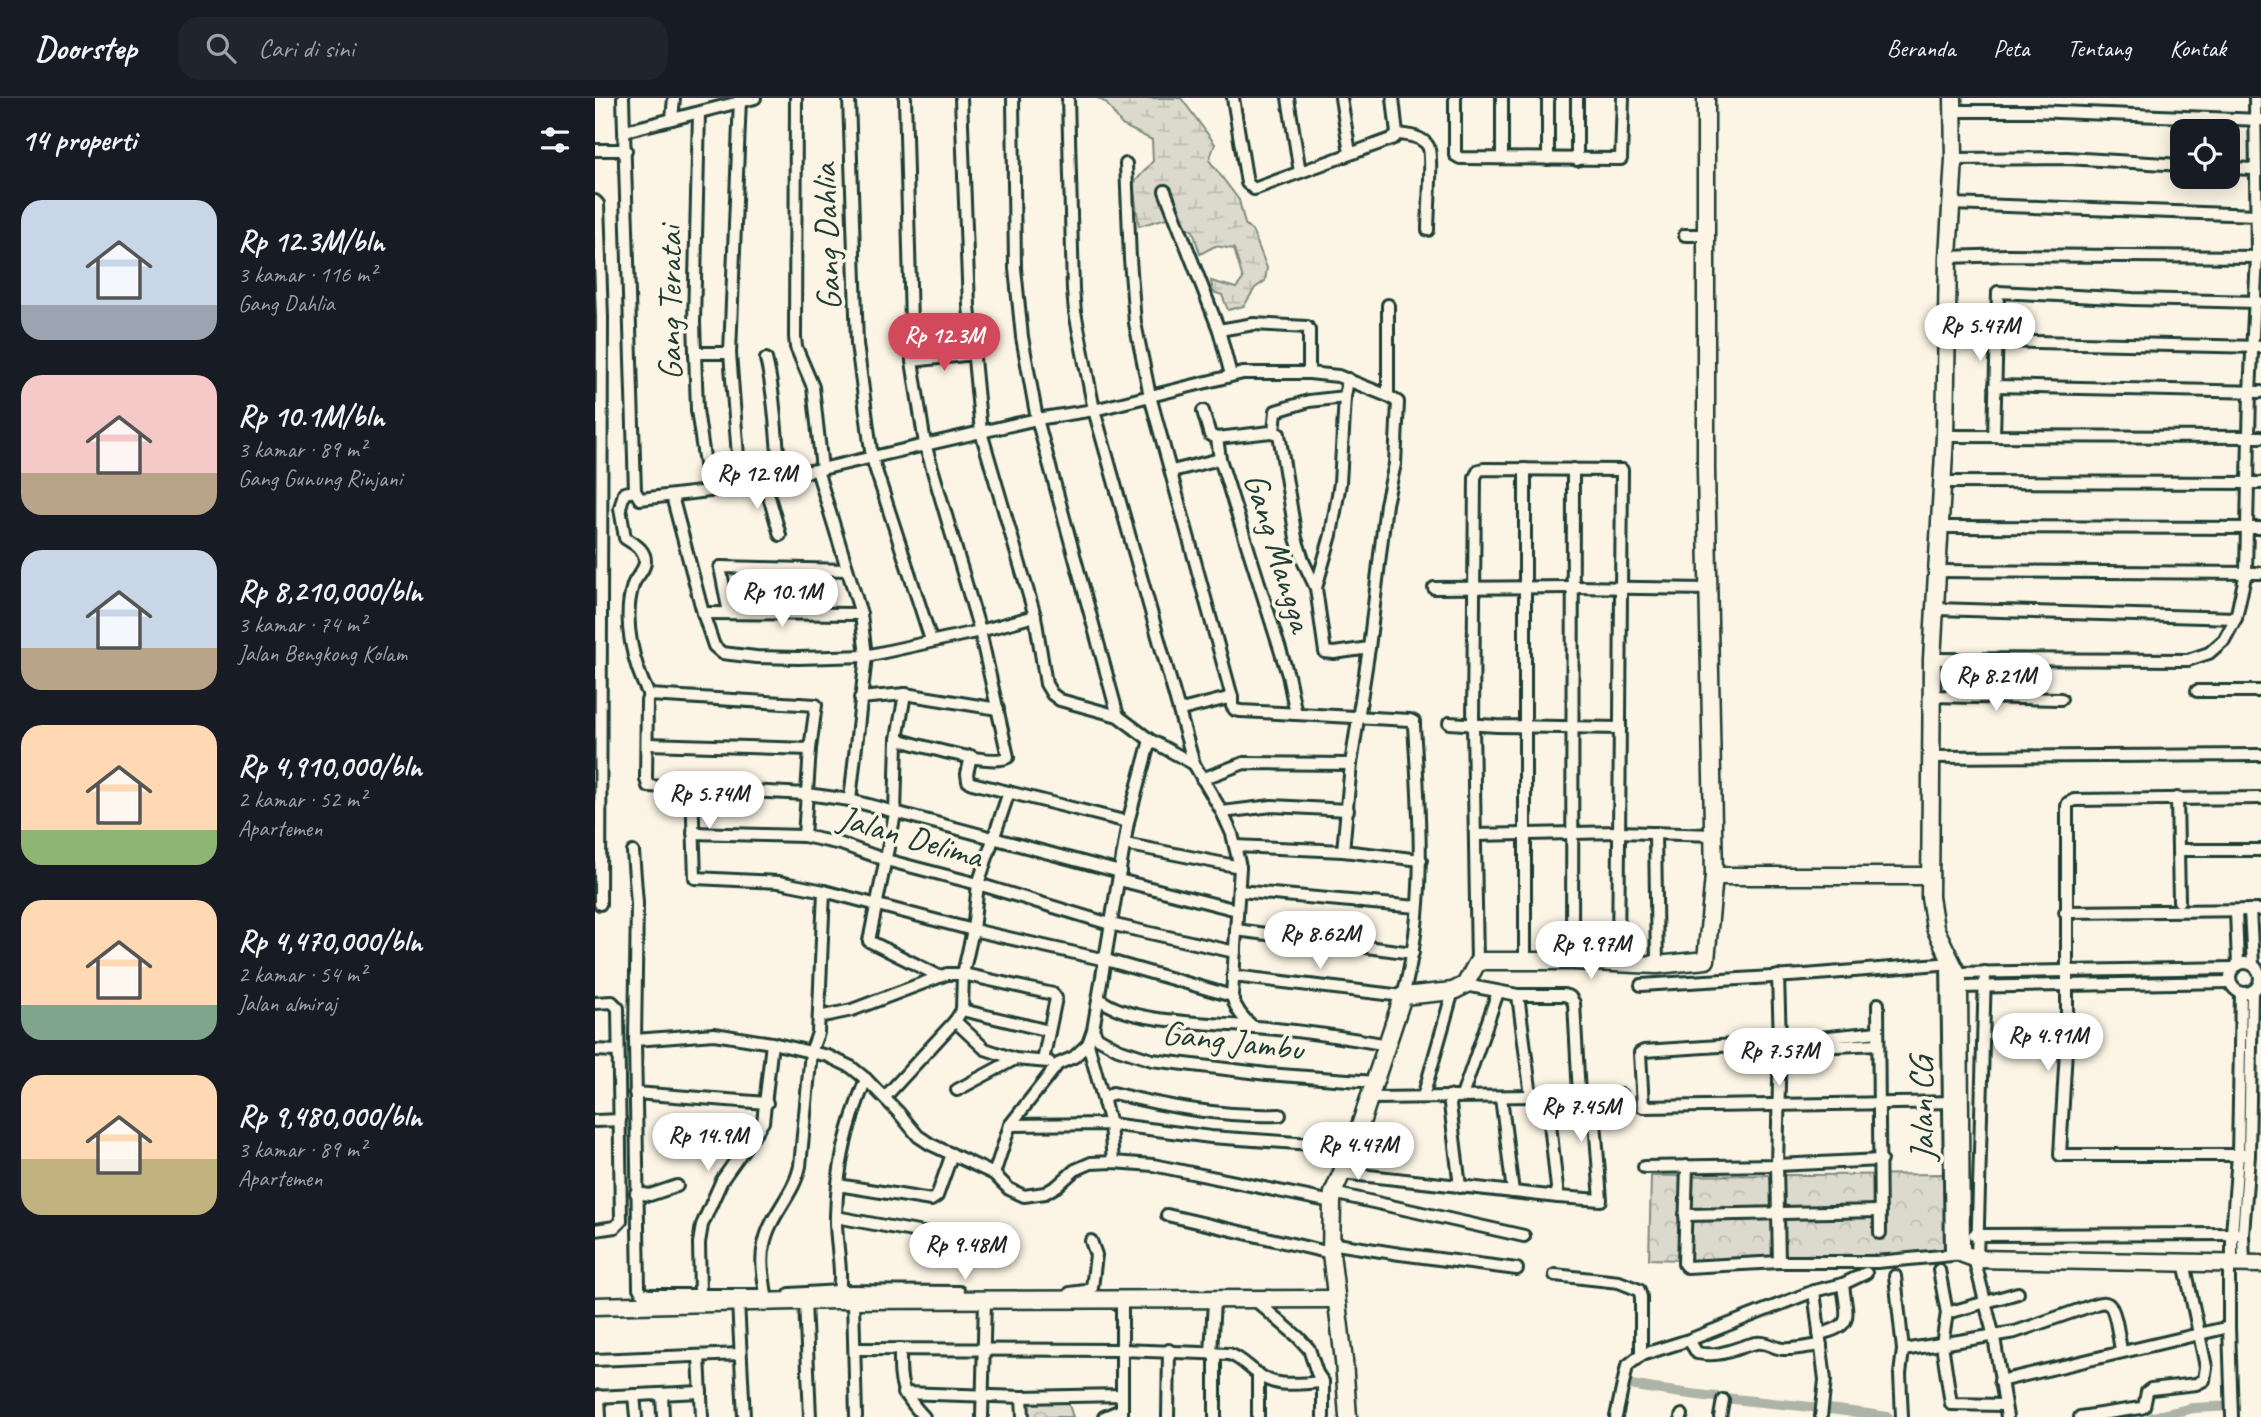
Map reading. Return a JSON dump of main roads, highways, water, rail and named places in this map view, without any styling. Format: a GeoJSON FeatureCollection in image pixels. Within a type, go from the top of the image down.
{"type":"FeatureCollection","features":[{"type":"Feature","properties":{"kind":"waterway"},"geometry":{"type":"LineString","coordinates":[[1631,1385],[1888,1417]]}},
{"type":"Feature","properties":{"kind":"waterway"},"geometry":{"type":"LineString","coordinates":[[2153,1417],[2193,1408],[2235,1406],[2235,1412]]}}]}
